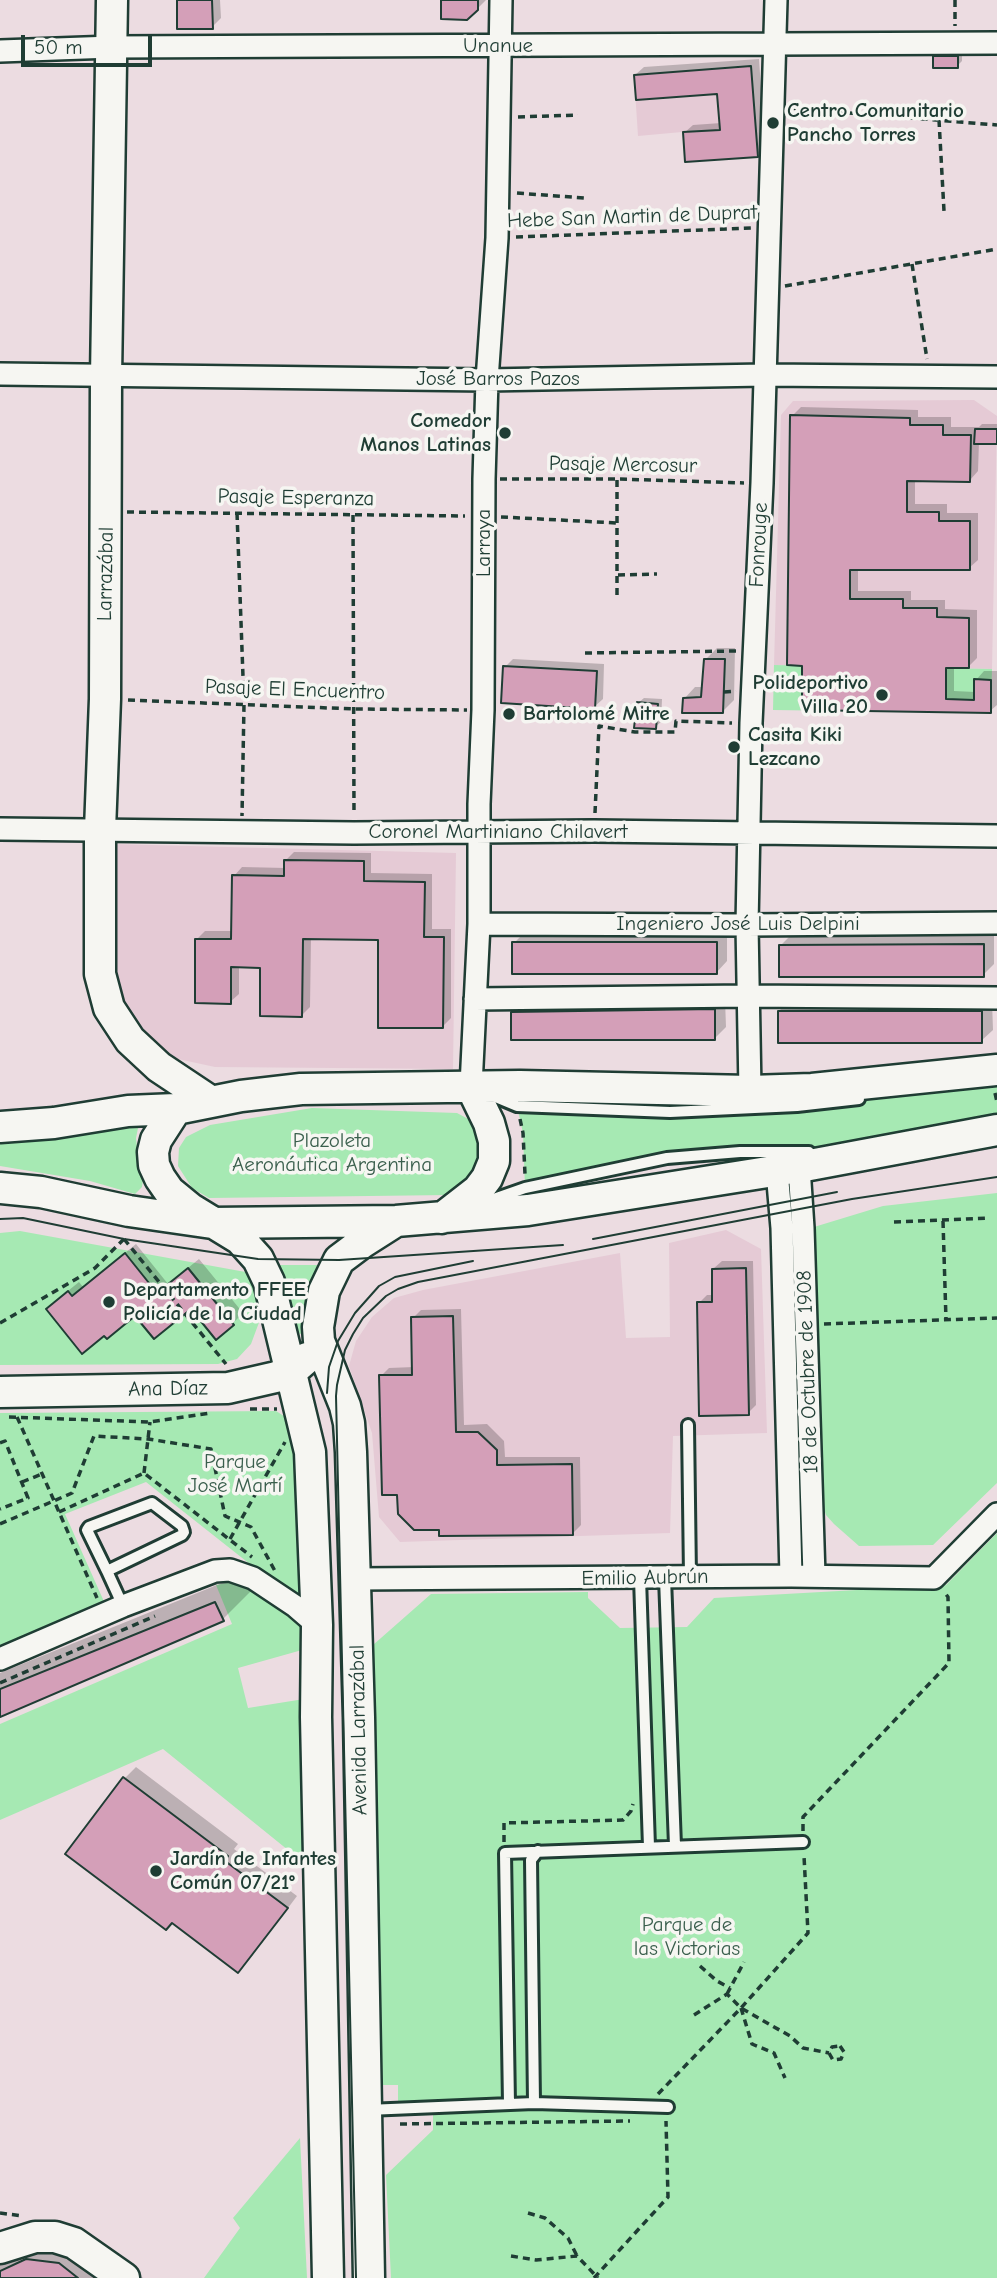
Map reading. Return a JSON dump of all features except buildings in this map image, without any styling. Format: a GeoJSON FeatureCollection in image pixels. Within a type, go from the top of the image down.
{"type":"FeatureCollection","features":[{"type":"Feature","properties":{"kind":"main road","name":"Larrazábal"},"geometry":{"type":"LineString","coordinates":[[112,0],[106,377],[105,699],[98,957],[102,990],[119,1026],[159,1067],[209,1101]]}},
{"type":"Feature","properties":{"kind":"main road"},"geometry":{"type":"LineString","coordinates":[[0,1127],[54,1123],[128,1111],[176,1109],[209,1101],[301,1089],[471,1086],[750,1091],[812,1088],[997,1070]]}},
{"type":"Feature","properties":{"kind":"main road"},"geometry":{"type":"LineString","coordinates":[[442,1218],[478,1190],[494,1160],[494,1141],[489,1123],[471,1086]]}},
{"type":"Feature","properties":{"kind":"main road","name":"Avenida Larrazábal"},"geometry":{"type":"LineString","coordinates":[[176,1109],[156,1139],[154,1165],[169,1191],[212,1223],[240,1239],[258,1259],[269,1282],[310,1452],[317,1625],[316,1717],[328,2278]]}},
{"type":"Feature","properties":{"kind":"main road"},"geometry":{"type":"LineString","coordinates":[[0,1188],[41,1192],[129,1211],[212,1223],[396,1221],[528,1210],[788,1169],[997,1130]]}},
{"type":"Feature","properties":{"kind":"main road","name":"Avenida Larrazábal"},"geometry":{"type":"LineString","coordinates":[[369,2278],[374,2109],[349,1423],[319,1341],[319,1318],[324,1291],[339,1260],[396,1221]]}},
{"type":"Feature","properties":{"kind":"main road"},"geometry":{"type":"LineString","coordinates":[[292,1371],[307,1358],[319,1341]]}},
{"type":"Feature","properties":{"kind":"main road","name":"Ana Díaz"},"geometry":{"type":"LineString","coordinates":[[0,1392],[212,1389],[244,1385],[292,1371]]}},
{"type":"Feature","properties":{"kind":"main road"},"geometry":{"type":"LineString","coordinates":[[316,1717],[359,1717]]}},
{"type":"Feature","properties":{"kind":"main road"},"geometry":{"type":"LineString","coordinates":[[0,2248],[35,2237],[55,2237],[74,2243],[124,2278]]}},
{"type":"Feature","properties":{"kind":"street","name":"Larraya"},"geometry":{"type":"LineString","coordinates":[[471,1086],[479,924],[484,480],[496,238],[501,0]]}},
{"type":"Feature","properties":{"kind":"street","name":"Fonrouge"},"geometry":{"type":"LineString","coordinates":[[750,1091],[747,925],[751,723],[762,483],[776,0]]}},
{"type":"Feature","properties":{"kind":"street","name":"Unanue"},"geometry":{"type":"LineString","coordinates":[[0,51],[112,47],[997,43]]}},
{"type":"Feature","properties":{"kind":"street","name":"José Barros Pazos"},"geometry":{"type":"LineString","coordinates":[[0,374],[487,380],[764,375],[997,377]]}},
{"type":"Feature","properties":{"kind":"street","name":"Coronel Martiniano Chilavert"},"geometry":{"type":"LineString","coordinates":[[0,829],[354,833],[594,831],[997,836]]}},
{"type":"Feature","properties":{"kind":"street","name":"Ingeniero José Luis Delpini"},"geometry":{"type":"LineString","coordinates":[[479,924],[997,923]]}},
{"type":"Feature","properties":{"kind":"street"},"geometry":{"type":"LineString","coordinates":[[475,999],[747,996],[997,998]]}},
{"type":"Feature","properties":{"kind":"street","name":"18 de Octubre de 1908"},"geometry":{"type":"LineString","coordinates":[[788,1169],[806,1325],[814,1576]]}},
{"type":"Feature","properties":{"kind":"street","name":"18 de Octubre de 1908"},"geometry":{"type":"LineString","coordinates":[[788,1169],[782,1228],[791,1576]]}},
{"type":"Feature","properties":{"kind":"street"},"geometry":{"type":"LineString","coordinates":[[934,1578],[997,1514]]}},
{"type":"Feature","properties":{"kind":"street"},"geometry":{"type":"LineString","coordinates":[[0,1659],[114,1610],[215,1571],[230,1570],[242,1573],[265,1585],[317,1625]]}},
{"type":"Feature","properties":{"kind":"street","name":"Emilio Aubrún"},"geometry":{"type":"LineString","coordinates":[[355,1579],[791,1576],[934,1578]]}},
{"type":"Feature","properties":{"kind":"lane"},"geometry":{"type":"LineString","coordinates":[[471,1086],[517,1106],[670,1112],[797,1106],[876,1097]]}},
{"type":"Feature","properties":{"kind":"lane"},"geometry":{"type":"LineString","coordinates":[[442,1218],[526,1188],[667,1158],[740,1152],[824,1153],[878,1140]]}},
{"type":"Feature","properties":{"kind":"lane"},"geometry":{"type":"LineString","coordinates":[[688,1425],[690,1577]]}},
{"type":"Feature","properties":{"kind":"lane"},"geometry":{"type":"LineString","coordinates":[[107,1571],[182,1535],[183,1526],[152,1503],[89,1527],[107,1571],[114,1610]]}},
{"type":"Feature","properties":{"kind":"lane"},"geometry":{"type":"LineString","coordinates":[[640,1578],[649,1847]]}},
{"type":"Feature","properties":{"kind":"lane"},"geometry":{"type":"LineString","coordinates":[[665,1578],[675,1846]]}},
{"type":"Feature","properties":{"kind":"lane"},"geometry":{"type":"LineString","coordinates":[[509,2104],[505,1853],[803,1842]]}},
{"type":"Feature","properties":{"kind":"lane"},"geometry":{"type":"LineString","coordinates":[[534,2103],[531,1860],[538,1851]]}},
{"type":"Feature","properties":{"kind":"lane"},"geometry":{"type":"LineString","coordinates":[[374,2109],[534,2103],[668,2107]]}},
{"type":"Feature","properties":{"kind":"path"},"geometry":{"type":"LineString","coordinates":[[955,0],[955,43]]}},
{"type":"Feature","properties":{"kind":"path"},"geometry":{"type":"LineString","coordinates":[[773,107],[997,125]]}},
{"type":"Feature","properties":{"kind":"path"},"geometry":{"type":"LineString","coordinates":[[499,117],[578,115]]}},
{"type":"Feature","properties":{"kind":"path"},"geometry":{"type":"LineString","coordinates":[[939,120],[944,211]]}},
{"type":"Feature","properties":{"kind":"path"},"geometry":{"type":"LineString","coordinates":[[497,191],[584,198]]}},
{"type":"Feature","properties":{"kind":"path","name":"Hebe San Martin de Duprat"},"geometry":{"type":"LineString","coordinates":[[496,238],[769,227]]}},
{"type":"Feature","properties":{"kind":"path"},"geometry":{"type":"LineString","coordinates":[[767,290],[997,249]]}},
{"type":"Feature","properties":{"kind":"path"},"geometry":{"type":"LineString","coordinates":[[912,264],[929,376]]}},
{"type":"Feature","properties":{"kind":"path"},"geometry":{"type":"LineString","coordinates":[[617,479],[617,595]]}},
{"type":"Feature","properties":{"kind":"path","name":"Pasaje Mercosur"},"geometry":{"type":"LineString","coordinates":[[484,480],[617,479],[762,483]]}},
{"type":"Feature","properties":{"kind":"path","name":"Pasaje Esperanza"},"geometry":{"type":"LineString","coordinates":[[107,511],[484,516],[617,523]]}},
{"type":"Feature","properties":{"kind":"path"},"geometry":{"type":"LineString","coordinates":[[237,513],[244,704],[241,832]]}},
{"type":"Feature","properties":{"kind":"path"},"geometry":{"type":"LineString","coordinates":[[354,515],[354,833]]}},
{"type":"Feature","properties":{"kind":"path"},"geometry":{"type":"LineString","coordinates":[[617,575],[657,574]]}},
{"type":"Feature","properties":{"kind":"path"},"geometry":{"type":"LineString","coordinates":[[585,653],[754,650]]}},
{"type":"Feature","properties":{"kind":"path","name":"Pasaje El Encuentro"},"geometry":{"type":"LineString","coordinates":[[105,699],[355,709],[483,710]]}},
{"type":"Feature","properties":{"kind":"path"},"geometry":{"type":"LineString","coordinates":[[594,831],[599,726],[635,732],[675,732],[676,721],[751,723]]}},
{"type":"Feature","properties":{"kind":"path"},"geometry":{"type":"LineString","coordinates":[[517,1106],[523,1133],[526,1188]]}},
{"type":"Feature","properties":{"kind":"path"},"geometry":{"type":"LineString","coordinates":[[894,1223],[988,1219]]}},
{"type":"Feature","properties":{"kind":"path"},"geometry":{"type":"LineString","coordinates":[[943,1221],[946,1320]]}},
{"type":"Feature","properties":{"kind":"path"},"geometry":{"type":"LineString","coordinates":[[124,1239],[244,1385],[246,1409],[278,1409]]}},
{"type":"Feature","properties":{"kind":"path"},"geometry":{"type":"LineString","coordinates":[[806,1325],[997,1318]]}},
{"type":"Feature","properties":{"kind":"path"},"geometry":{"type":"LineString","coordinates":[[0,1417],[150,1422],[218,1412]]}},
{"type":"Feature","properties":{"kind":"path"},"geometry":{"type":"LineString","coordinates":[[17,1417],[54,1501],[114,1610]]}},
{"type":"Feature","properties":{"kind":"path"},"geometry":{"type":"LineString","coordinates":[[144,1473],[150,1422]]}},
{"type":"Feature","properties":{"kind":"path"},"geometry":{"type":"LineString","coordinates":[[0,1524],[72,1493],[94,1436],[148,1439],[211,1449],[225,1516],[251,1527],[276,1569],[265,1585]]}},
{"type":"Feature","properties":{"kind":"path"},"geometry":{"type":"LineString","coordinates":[[230,1539],[288,1437]]}},
{"type":"Feature","properties":{"kind":"path"},"geometry":{"type":"LineString","coordinates":[[0,1443],[5,1441],[28,1498],[0,1509]]}},
{"type":"Feature","properties":{"kind":"path"},"geometry":{"type":"LineString","coordinates":[[22,1482],[42,1474]]}},
{"type":"Feature","properties":{"kind":"path"},"geometry":{"type":"LineString","coordinates":[[646,2107],[808,1933],[803,1817],[949,1663],[948,1597],[934,1578]]}},
{"type":"Feature","properties":{"kind":"path"},"geometry":{"type":"LineString","coordinates":[[0,1684],[164,1612]]}},
{"type":"Feature","properties":{"kind":"path"},"geometry":{"type":"LineString","coordinates":[[505,1853],[504,1823],[623,1819],[631,1811],[634,1801]]}},
{"type":"Feature","properties":{"kind":"path"},"geometry":{"type":"LineString","coordinates":[[694,2015],[727,1994],[744,1962]]}},
{"type":"Feature","properties":{"kind":"path"},"geometry":{"type":"LineString","coordinates":[[701,1966],[717,1981],[730,1988]]}},
{"type":"Feature","properties":{"kind":"path"},"geometry":{"type":"LineString","coordinates":[[727,1994],[741,2008],[790,2036],[803,2048],[829,2053],[833,2060],[841,2059],[844,2052],[840,2046],[832,2047],[829,2053]]}},
{"type":"Feature","properties":{"kind":"path"},"geometry":{"type":"LineString","coordinates":[[741,2008],[752,2044],[774,2053],[785,2078]]}},
{"type":"Feature","properties":{"kind":"path"},"geometry":{"type":"LineString","coordinates":[[528,2213],[545,2218],[568,2238],[577,2256],[596,2277],[668,2197],[668,2107]]}},
{"type":"Feature","properties":{"kind":"path"},"geometry":{"type":"LineString","coordinates":[[374,2109],[382,2124],[639,2121]]}},
{"type":"Feature","properties":{"kind":"path"},"geometry":{"type":"LineString","coordinates":[[511,2256],[536,2260],[577,2256]]}},
{"type":"Feature","properties":{"kind":"shaded area"},"geometry":{"type":"Polygon","coordinates":[[[751,66],[758,156],[685,162],[682,132],[638,136],[634,75],[751,66]]]}},
{"type":"Feature","properties":{"kind":"shaded area"},"geometry":{"type":"Polygon","coordinates":[[[974,400],[997,416],[992,669],[774,665],[781,415],[793,401],[974,400]]]}},
{"type":"Feature","properties":{"kind":"shaded area"},"geometry":{"type":"Polygon","coordinates":[[[113,844],[456,853],[453,1069],[215,1067],[178,1059],[152,1044],[136,1024],[118,993],[111,962],[113,844]]]}},
{"type":"Feature","properties":{"kind":"shaded area"},"geometry":{"type":"Polygon","coordinates":[[[726,1230],[761,1249],[767,1433],[673,1436],[670,1533],[400,1542],[379,1517],[372,1433],[349,1366],[356,1341],[372,1317],[394,1298],[423,1290],[620,1253],[626,1338],[670,1337],[669,1243],[726,1230]]]}},
{"type":"Feature","properties":{"kind":"green space","name":"Polideportivo Villa 20"},"geometry":{"type":"Polygon","coordinates":[[[774,665],[992,669],[991,713],[773,710],[774,665]]]}},
{"type":"Feature","properties":{"kind":"green space"},"geometry":{"type":"Polygon","coordinates":[[[997,1084],[997,1117],[960,1122],[824,1153],[667,1158],[525,1188],[523,1133],[517,1106],[670,1112],[997,1084]]]}},
{"type":"Feature","properties":{"kind":"green space","name":"Plazoleta Aeronáutica Argentina"},"geometry":{"type":"Polygon","coordinates":[[[312,1108],[457,1113],[472,1121],[482,1133],[481,1174],[449,1195],[209,1198],[192,1188],[178,1166],[179,1148],[186,1137],[210,1125],[312,1108]]]}},
{"type":"Feature","properties":{"kind":"green space"},"geometry":{"type":"Polygon","coordinates":[[[135,1124],[138,1128],[136,1138],[143,1180],[142,1187],[135,1194],[90,1181],[0,1166],[0,1137],[135,1124]]]}},
{"type":"Feature","properties":{"kind":"green space"},"geometry":{"type":"Polygon","coordinates":[[[997,1193],[997,1483],[933,1545],[859,1546],[826,1515],[822,1503],[814,1227],[883,1206],[997,1193]]]}},
{"type":"Feature","properties":{"kind":"green space"},"geometry":{"type":"Polygon","coordinates":[[[20,1231],[251,1273],[261,1317],[251,1344],[237,1359],[218,1364],[0,1365],[0,1233],[20,1231]]]}},
{"type":"Feature","properties":{"kind":"green space"},"geometry":{"type":"Polygon","coordinates":[[[274,1265],[319,1265],[309,1291],[308,1328],[303,1334],[293,1333],[274,1265]]]}},
{"type":"Feature","properties":{"kind":"green space","name":"Parque José Martí"},"geometry":{"type":"Polygon","coordinates":[[[276,1411],[287,1418],[293,1431],[299,1594],[289,1595],[146,1482],[65,1514],[110,1615],[0,1650],[0,1413],[276,1411]]]}},
{"type":"Feature","properties":{"kind":"green space","name":"Parque de las Victorias"},"geometry":{"type":"Polygon","coordinates":[[[997,1533],[997,2278],[391,2278],[386,2175],[433,2130],[433,2115],[398,2116],[398,2085],[378,2085],[373,1645],[431,1594],[588,1592],[588,1598],[620,1628],[687,1627],[714,1598],[946,1585],[997,1533]]]}},
{"type":"Feature","properties":{"kind":"green space"},"geometry":{"type":"Polygon","coordinates":[[[236,1581],[252,1583],[303,1625],[302,1650],[238,1668],[248,1708],[304,1699],[309,1867],[163,1749],[0,1820],[0,1724],[232,1624],[216,1585],[236,1581]]]}},
{"type":"Feature","properties":{"kind":"green space"},"geometry":{"type":"Polygon","coordinates":[[[300,2138],[307,2278],[204,2278],[240,2228],[233,2218],[300,2138]]]}},
{"type":"Feature","properties":{"kind":"tram line"},"geometry":{"type":"LineString","coordinates":[[356,2278],[336,1396],[345,1350],[353,1334],[363,1318],[386,1296],[418,1282],[852,1199],[997,1177]]}},
{"type":"Feature","properties":{"kind":"tram line"},"geometry":{"type":"LineString","coordinates":[[593,1239],[837,1192]]}},
{"type":"Feature","properties":{"kind":"tram line"},"geometry":{"type":"LineString","coordinates":[[0,1219],[23,1218],[124,1239],[258,1259],[339,1260],[563,1245]]}},
{"type":"Feature","properties":{"kind":"tram line"},"geometry":{"type":"LineString","coordinates":[[327,1393],[329,1367],[338,1341],[355,1313],[379,1286],[395,1277],[473,1261]]}},
{"type":"Feature","properties":{"kind":"place","name":"Centro Comunitario Pancho Torres"},"geometry":{"type":"Point","coordinates":[773,123]}},
{"type":"Feature","properties":{"kind":"place","name":"Comedor Manos Latinas"},"geometry":{"type":"Point","coordinates":[505,433]}},
{"type":"Feature","properties":{"kind":"place","name":"Polideportivo Villa 20"},"geometry":{"type":"Point","coordinates":[882,695]}},
{"type":"Feature","properties":{"kind":"place","name":"Bartolomé Mitre"},"geometry":{"type":"Point","coordinates":[509,714]}},
{"type":"Feature","properties":{"kind":"place","name":"Casita Kiki Lezcano"},"geometry":{"type":"Point","coordinates":[734,747]}},
{"type":"Feature","properties":{"kind":"place","name":"Departamento FFEE Policía de la Ciudad"},"geometry":{"type":"Point","coordinates":[109,1302]}},
{"type":"Feature","properties":{"kind":"place","name":"Jardín de Infantes Común 07/21°"},"geometry":{"type":"Point","coordinates":[156,1871]}}]}
